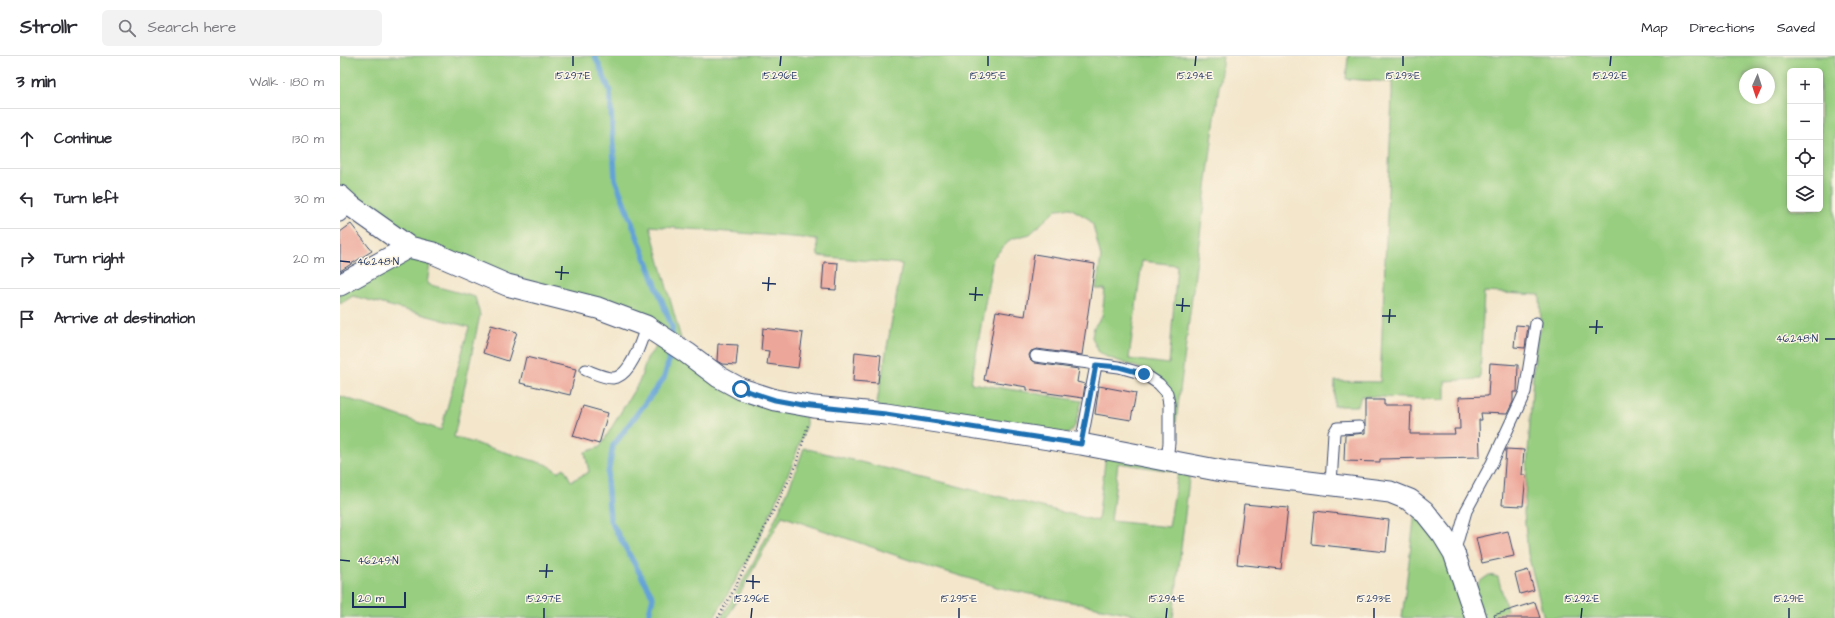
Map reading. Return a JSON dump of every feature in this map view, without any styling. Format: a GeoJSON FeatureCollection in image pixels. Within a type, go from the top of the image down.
{"type":"FeatureCollection","features":[{"type":"Feature","properties":{"kind":"street"},"geometry":{"type":"LineString","coordinates":[[344,206],[409,247],[433,253],[507,285],[598,308],[646,326],[673,343],[719,377],[741,389],[775,400],[814,407],[886,414],[1081,444],[1227,472],[1390,492],[1410,500],[1424,511],[1443,535],[1454,553],[1476,618]]}},
{"type":"Feature","properties":{"kind":"street"},"geometry":{"type":"LineString","coordinates":[[340,285],[409,247]]}},
{"type":"Feature","properties":{"kind":"lane"},"geometry":{"type":"LineString","coordinates":[[1454,553],[1466,511],[1492,463],[1525,392],[1536,322]]}},
{"type":"Feature","properties":{"kind":"lane"},"geometry":{"type":"LineString","coordinates":[[586,370],[614,378],[622,374],[629,366],[641,342],[646,326]]}},
{"type":"Feature","properties":{"kind":"lane"},"geometry":{"type":"LineString","coordinates":[[1036,356],[1119,367],[1144,374],[1159,384],[1167,393],[1169,426],[1167,460]]}},
{"type":"Feature","properties":{"kind":"lane"},"geometry":{"type":"LineString","coordinates":[[1081,444],[1096,365]]}},
{"type":"Feature","properties":{"kind":"lane"},"geometry":{"type":"LineString","coordinates":[[1331,484],[1334,432],[1336,428],[1358,427]]}},
{"type":"Feature","properties":{"kind":"path"},"geometry":{"type":"LineString","coordinates":[[718,618],[795,468],[814,407]]}},
{"type":"Feature","properties":{"kind":"green space"},"geometry":{"type":"Polygon","coordinates":[[[340,56],[1223,56],[1176,422],[1171,422],[1172,403],[1145,370],[1107,357],[1098,351],[1092,337],[1094,327],[1102,316],[1105,289],[1096,289],[1101,257],[1093,225],[1089,219],[1070,208],[1057,209],[1030,234],[1011,239],[993,258],[971,383],[1082,401],[1075,426],[1068,434],[876,408],[902,264],[818,256],[817,239],[650,226],[681,339],[582,299],[404,239],[340,191],[340,56]],[[1142,261],[1129,359],[1169,364],[1177,265],[1142,261]]]}},
{"type":"Feature","properties":{"kind":"green space"},"geometry":{"type":"Polygon","coordinates":[[[1348,56],[1835,56],[1835,618],[1544,618],[1528,554],[1524,513],[1533,376],[1537,338],[1541,327],[1540,295],[1484,292],[1480,379],[1445,381],[1445,400],[1361,396],[1358,406],[1334,406],[1335,381],[1380,382],[1392,82],[1346,79],[1348,56]]]}},
{"type":"Feature","properties":{"kind":"green space"},"geometry":{"type":"Polygon","coordinates":[[[431,257],[427,284],[475,297],[480,315],[454,437],[548,465],[558,472],[564,468],[571,481],[589,472],[585,452],[600,447],[640,380],[647,358],[660,342],[806,415],[806,425],[792,465],[756,545],[714,618],[340,618],[340,396],[441,430],[469,327],[353,296],[340,304],[340,290],[400,258],[431,257]]]}},
{"type":"Feature","properties":{"kind":"green space"},"geometry":{"type":"Polygon","coordinates":[[[804,448],[1098,521],[1106,453],[1190,471],[1173,618],[1152,618],[1000,588],[918,563],[782,516],[727,618],[721,618],[745,577],[778,514],[804,448]],[[1118,463],[1111,521],[1169,527],[1178,472],[1118,463]]]}},
{"type":"Feature","properties":{"kind":"green space"},"geometry":{"type":"Polygon","coordinates":[[[1415,512],[1448,554],[1471,618],[1402,618],[1415,512]]]}},
{"type":"Feature","properties":{"kind":"green space"},"geometry":{"type":"Polygon","coordinates":[[[1489,575],[1498,577],[1509,618],[1481,618],[1474,591],[1479,582],[1489,575]]]}},
{"type":"Feature","properties":{"kind":"building"},"geometry":{"type":"Polygon","coordinates":[[[351,224],[372,251],[340,271],[340,232],[351,224]]]}},
{"type":"Feature","properties":{"kind":"building"},"geometry":{"type":"Polygon","coordinates":[[[1034,254],[1095,264],[1082,355],[1037,349],[1031,351],[1029,355],[1030,359],[1035,363],[1079,369],[1077,382],[1085,384],[1083,398],[1027,390],[1027,387],[984,380],[996,311],[1025,316],[1034,254]]]}},
{"type":"Feature","properties":{"kind":"building"},"geometry":{"type":"Polygon","coordinates":[[[824,262],[838,263],[836,290],[822,289],[824,262]]]}},
{"type":"Feature","properties":{"kind":"building"},"geometry":{"type":"Polygon","coordinates":[[[491,325],[517,332],[508,361],[483,353],[491,325]]]}},
{"type":"Feature","properties":{"kind":"building"},"geometry":{"type":"Polygon","coordinates":[[[1516,325],[1528,326],[1525,348],[1514,347],[1516,325]]]}},
{"type":"Feature","properties":{"kind":"building"},"geometry":{"type":"Polygon","coordinates":[[[763,328],[803,333],[798,368],[767,364],[769,351],[761,350],[763,328]]]}},
{"type":"Feature","properties":{"kind":"building"},"geometry":{"type":"Polygon","coordinates":[[[718,344],[738,345],[736,365],[722,364],[717,361],[718,344]]]}},
{"type":"Feature","properties":{"kind":"building"},"geometry":{"type":"Polygon","coordinates":[[[855,352],[881,355],[878,383],[853,381],[855,352]]]}},
{"type":"Feature","properties":{"kind":"building"},"geometry":{"type":"Polygon","coordinates":[[[526,357],[576,369],[570,395],[520,383],[526,357]]]}},
{"type":"Feature","properties":{"kind":"building"},"geometry":{"type":"Polygon","coordinates":[[[1490,363],[1518,365],[1517,392],[1513,392],[1513,402],[1507,414],[1481,413],[1482,420],[1479,420],[1480,457],[1380,459],[1380,462],[1344,461],[1345,435],[1365,433],[1365,400],[1384,400],[1384,405],[1411,405],[1410,434],[1455,434],[1454,429],[1460,429],[1459,397],[1488,396],[1490,363]]]}},
{"type":"Feature","properties":{"kind":"building"},"geometry":{"type":"Polygon","coordinates":[[[1099,386],[1136,393],[1131,420],[1095,414],[1099,386]]]}},
{"type":"Feature","properties":{"kind":"building"},"geometry":{"type":"Polygon","coordinates":[[[583,406],[608,413],[599,444],[573,436],[583,406]]]}},
{"type":"Feature","properties":{"kind":"building"},"geometry":{"type":"Polygon","coordinates":[[[1506,449],[1524,450],[1522,475],[1526,475],[1523,506],[1502,505],[1506,449]]]}},
{"type":"Feature","properties":{"kind":"building"},"geometry":{"type":"Polygon","coordinates":[[[1244,504],[1288,508],[1281,569],[1237,564],[1244,504]]]}},
{"type":"Feature","properties":{"kind":"building"},"geometry":{"type":"Polygon","coordinates":[[[1315,511],[1389,520],[1386,552],[1312,544],[1315,511]]]}},
{"type":"Feature","properties":{"kind":"building"},"geometry":{"type":"Polygon","coordinates":[[[1508,531],[1514,556],[1482,563],[1476,538],[1508,531]]]}},
{"type":"Feature","properties":{"kind":"building"},"geometry":{"type":"Polygon","coordinates":[[[1528,570],[1534,590],[1520,594],[1515,574],[1528,570]]]}},
{"type":"Feature","properties":{"kind":"building"},"geometry":{"type":"Polygon","coordinates":[[[1535,602],[1540,618],[1495,618],[1494,615],[1535,602]]]}},
{"type":"Feature","properties":{"kind":"waterway"},"geometry":{"type":"LineString","coordinates":[[595,56],[610,91],[615,179],[672,327],[672,336]]}},
{"type":"Feature","properties":{"kind":"waterway"},"geometry":{"type":"LineString","coordinates":[[648,618],[653,597],[610,520],[607,480],[613,446],[664,378],[672,349]]}},
{"type":"Feature","properties":{"kind":"route"},"geometry":{"type":"LineString","coordinates":[[741,389],[775,400],[802,405],[886,414],[1081,444],[1096,365],[1119,367],[1144,374]]}}]}
